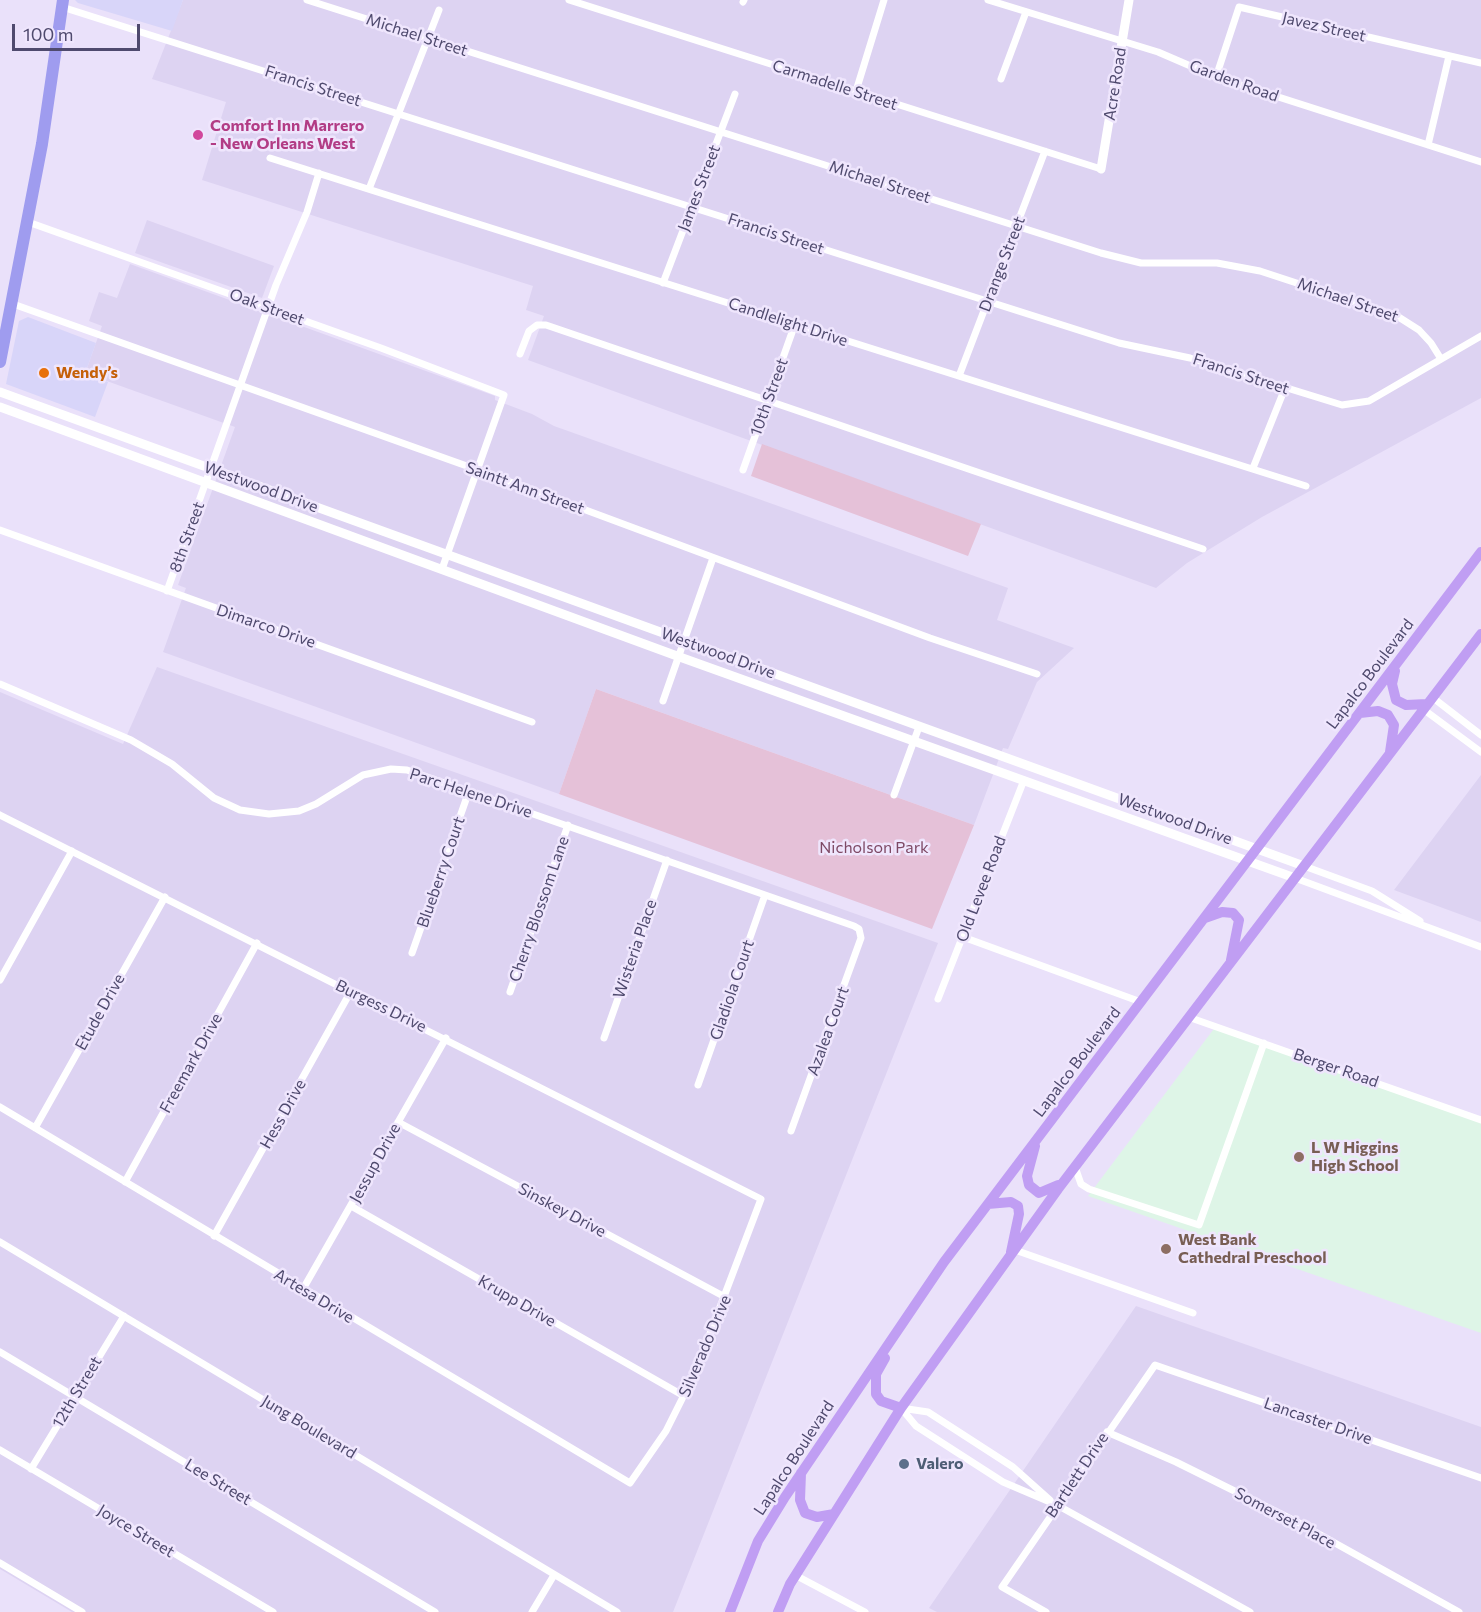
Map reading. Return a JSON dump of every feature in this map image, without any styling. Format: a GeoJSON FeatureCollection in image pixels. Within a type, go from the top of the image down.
{"type":"FeatureCollection","features":[{"type":"Feature","properties":{"kind":"highway"},"geometry":{"type":"LineString","coordinates":[[0,362],[28,222],[62,3]]}},
{"type":"Feature","properties":{"kind":"highway"},"geometry":{"type":"LineString","coordinates":[[0,329],[10,317]]}},
{"type":"Feature","properties":{"kind":"main road","name":"Lapalco Boulevard"},"geometry":{"type":"LineString","coordinates":[[730,1612],[758,1541],[801,1473],[911,1311],[988,1204],[1481,552]]}},
{"type":"Feature","properties":{"kind":"main road"},"geometry":{"type":"LineString","coordinates":[[778,1612],[795,1575],[901,1408],[1063,1182],[1191,1018],[1481,634]]}},
{"type":"Feature","properties":{"kind":"main road"},"geometry":{"type":"LineString","coordinates":[[1397,665],[1392,684],[1396,700],[1406,705],[1428,703]]}},
{"type":"Feature","properties":{"kind":"main road"},"geometry":{"type":"LineString","coordinates":[[1360,713],[1378,711],[1388,715],[1394,725],[1390,752]]}},
{"type":"Feature","properties":{"kind":"main road"},"geometry":{"type":"LineString","coordinates":[[1205,918],[1222,912],[1233,913],[1239,920],[1239,930],[1229,966]]}},
{"type":"Feature","properties":{"kind":"main road"},"geometry":{"type":"LineString","coordinates":[[1037,1140],[1027,1176],[1029,1185],[1039,1193],[1063,1182]]}},
{"type":"Feature","properties":{"kind":"main road"},"geometry":{"type":"LineString","coordinates":[[988,1204],[1011,1202],[1018,1206],[1019,1214],[1012,1254]]}},
{"type":"Feature","properties":{"kind":"main road"},"geometry":{"type":"LineString","coordinates":[[901,1408],[878,1398],[874,1381],[911,1311]]}},
{"type":"Feature","properties":{"kind":"main road"},"geometry":{"type":"LineString","coordinates":[[801,1473],[800,1500],[805,1513],[818,1517],[834,1514]]}},
{"type":"Feature","properties":{"kind":"street","name":"Michael Street"},"geometry":{"type":"LineString","coordinates":[[307,0],[1017,226],[1141,263],[1217,263],[1260,271],[1403,319],[1431,343],[1441,359]]}},
{"type":"Feature","properties":{"kind":"street","name":"Carmadelle Street"},"geometry":{"type":"LineString","coordinates":[[569,0],[1101,168]]}},
{"type":"Feature","properties":{"kind":"street"},"geometry":{"type":"LineString","coordinates":[[598,9],[601,0]]}},
{"type":"Feature","properties":{"kind":"street"},"geometry":{"type":"LineString","coordinates":[[856,91],[884,0]]}},
{"type":"Feature","properties":{"kind":"street","name":"Garden Road"},"geometry":{"type":"LineString","coordinates":[[988,0],[1158,52],[1216,77],[1481,162]]}},
{"type":"Feature","properties":{"kind":"street","name":"Acre Road"},"geometry":{"type":"LineString","coordinates":[[1101,168],[1129,0]]}},
{"type":"Feature","properties":{"kind":"street","name":"Francis Street"},"geometry":{"type":"LineString","coordinates":[[62,3],[398,113],[1119,343],[1176,354],[1342,405],[1360,404],[1481,336]]}},
{"type":"Feature","properties":{"kind":"street","name":"Javez Street"},"geometry":{"type":"LineString","coordinates":[[1216,77],[1239,7],[1481,63]]}},
{"type":"Feature","properties":{"kind":"street"},"geometry":{"type":"LineString","coordinates":[[369,189],[439,10]]}},
{"type":"Feature","properties":{"kind":"street"},"geometry":{"type":"LineString","coordinates":[[1001,79],[1026,12]]}},
{"type":"Feature","properties":{"kind":"street"},"geometry":{"type":"LineString","coordinates":[[1428,145],[1449,56]]}},
{"type":"Feature","properties":{"kind":"street","name":"James Street"},"geometry":{"type":"LineString","coordinates":[[663,283],[735,94]]}},
{"type":"Feature","properties":{"kind":"street","name":"Drange Street"},"geometry":{"type":"LineString","coordinates":[[959,376],[1045,151]]}},
{"type":"Feature","properties":{"kind":"street","name":"Candlelight Drive"},"geometry":{"type":"LineString","coordinates":[[270,158],[1306,486]]}},
{"type":"Feature","properties":{"kind":"street","name":"8th Street"},"geometry":{"type":"LineString","coordinates":[[168,591],[268,308],[319,173]]}},
{"type":"Feature","properties":{"kind":"street","name":"Oak Street"},"geometry":{"type":"LineString","coordinates":[[28,222],[504,395],[478,470]]}},
{"type":"Feature","properties":{"kind":"street","name":"Saintt Ann Street"},"geometry":{"type":"LineString","coordinates":[[13,304],[478,470],[919,634],[1037,674]]}},
{"type":"Feature","properties":{"kind":"street","name":"10th Street"},"geometry":{"type":"LineString","coordinates":[[743,471],[795,324]]}},
{"type":"Feature","properties":{"kind":"street"},"geometry":{"type":"LineString","coordinates":[[519,354],[529,331],[537,326],[546,325],[1203,549]]}},
{"type":"Feature","properties":{"kind":"street"},"geometry":{"type":"LineString","coordinates":[[1252,468],[1285,388]]}},
{"type":"Feature","properties":{"kind":"street","name":"Westwood Drive"},"geometry":{"type":"LineString","coordinates":[[0,392],[1372,891],[1429,927]]}},
{"type":"Feature","properties":{"kind":"street","name":"Westwood Drive"},"geometry":{"type":"LineString","coordinates":[[0,406],[677,656],[1481,946]]}},
{"type":"Feature","properties":{"kind":"street"},"geometry":{"type":"LineString","coordinates":[[442,569],[478,470]]}},
{"type":"Feature","properties":{"kind":"street","name":"Dimarco Drive"},"geometry":{"type":"LineString","coordinates":[[0,530],[532,722]]}},
{"type":"Feature","properties":{"kind":"street"},"geometry":{"type":"LineString","coordinates":[[663,701],[713,558]]}},
{"type":"Feature","properties":{"kind":"street","name":"Parc Helene Drive"},"geometry":{"type":"LineString","coordinates":[[0,684],[131,740],[172,764],[213,798],[247,812],[268,814],[299,810],[331,796],[351,781],[391,769],[418,773],[859,929]]}},
{"type":"Feature","properties":{"kind":"street"},"geometry":{"type":"LineString","coordinates":[[1428,703],[1481,735]]}},
{"type":"Feature","properties":{"kind":"street"},"geometry":{"type":"LineString","coordinates":[[1428,703],[1481,752]]}},
{"type":"Feature","properties":{"kind":"street"},"geometry":{"type":"LineString","coordinates":[[894,795],[919,728]]}},
{"type":"Feature","properties":{"kind":"street","name":"Old Levee Road"},"geometry":{"type":"LineString","coordinates":[[938,999],[1024,780]]}},
{"type":"Feature","properties":{"kind":"street","name":"Blueberry Court"},"geometry":{"type":"LineString","coordinates":[[412,953],[469,791]]}},
{"type":"Feature","properties":{"kind":"street","name":"Burgess Drive"},"geometry":{"type":"LineString","coordinates":[[0,815],[446,1038],[761,1199]]}},
{"type":"Feature","properties":{"kind":"street","name":"Cherry Blossom Lane"},"geometry":{"type":"LineString","coordinates":[[510,992],[568,825]]}},
{"type":"Feature","properties":{"kind":"street"},"geometry":{"type":"LineString","coordinates":[[0,980],[72,851]]}},
{"type":"Feature","properties":{"kind":"street","name":"Wisteria Place"},"geometry":{"type":"LineString","coordinates":[[604,1038],[667,860]]}},
{"type":"Feature","properties":{"kind":"street","name":"Gladiola Court"},"geometry":{"type":"LineString","coordinates":[[698,1086],[765,894]]}},
{"type":"Feature","properties":{"kind":"street","name":"Etude Drive"},"geometry":{"type":"LineString","coordinates":[[35,1128],[165,897]]}},
{"type":"Feature","properties":{"kind":"street","name":"Azalea Court"},"geometry":{"type":"LineString","coordinates":[[792,1131],[861,938],[859,929]]}},
{"type":"Feature","properties":{"kind":"street"},"geometry":{"type":"LineString","coordinates":[[963,937],[1142,1002]]}},
{"type":"Feature","properties":{"kind":"street","name":"Freemark Drive"},"geometry":{"type":"LineString","coordinates":[[125,1182],[257,943]]}},
{"type":"Feature","properties":{"kind":"street","name":"Hess Drive"},"geometry":{"type":"LineString","coordinates":[[214,1236],[351,991]]}},
{"type":"Feature","properties":{"kind":"street","name":"Berger Road"},"geometry":{"type":"LineString","coordinates":[[1191,1018],[1481,1120]]}},
{"type":"Feature","properties":{"kind":"street","name":"Jessup Drive"},"geometry":{"type":"LineString","coordinates":[[303,1289],[446,1038]]}},
{"type":"Feature","properties":{"kind":"street"},"geometry":{"type":"LineString","coordinates":[[1075,1167],[1081,1184],[1089,1189],[1199,1225],[1264,1043]]}},
{"type":"Feature","properties":{"kind":"street","name":"Artesa Drive"},"geometry":{"type":"LineString","coordinates":[[0,1107],[630,1483]]}},
{"type":"Feature","properties":{"kind":"street","name":"Sinskey Drive"},"geometry":{"type":"LineString","coordinates":[[398,1122],[725,1298]]}},
{"type":"Feature","properties":{"kind":"street","name":"Silverado Drive"},"geometry":{"type":"LineString","coordinates":[[630,1483],[666,1431],[684,1396],[725,1298],[761,1199]]}},
{"type":"Feature","properties":{"kind":"street","name":"Krupp Drive"},"geometry":{"type":"LineString","coordinates":[[351,1206],[684,1396]]}},
{"type":"Feature","properties":{"kind":"street","name":"Jung Boulevard"},"geometry":{"type":"LineString","coordinates":[[0,1242],[617,1612]]}},
{"type":"Feature","properties":{"kind":"street"},"geometry":{"type":"LineString","coordinates":[[1012,1254],[1193,1313]]}},
{"type":"Feature","properties":{"kind":"street","name":"12th Street"},"geometry":{"type":"LineString","coordinates":[[31,1469],[124,1316]]}},
{"type":"Feature","properties":{"kind":"street","name":"Lee Street"},"geometry":{"type":"LineString","coordinates":[[0,1352],[435,1612]]}},
{"type":"Feature","properties":{"kind":"street","name":"Bartlett Drive"},"geometry":{"type":"LineString","coordinates":[[1046,1612],[1002,1587],[1155,1365]]}},
{"type":"Feature","properties":{"kind":"street","name":"Lancaster Drive"},"geometry":{"type":"LineString","coordinates":[[1155,1365],[1481,1478]]}},
{"type":"Feature","properties":{"kind":"street"},"geometry":{"type":"LineString","coordinates":[[901,1408],[928,1412],[1013,1467],[1057,1505]]}},
{"type":"Feature","properties":{"kind":"street"},"geometry":{"type":"LineString","coordinates":[[901,1408],[916,1426],[1002,1482],[1057,1505],[1250,1612]]}},
{"type":"Feature","properties":{"kind":"street","name":"Somerset Place"},"geometry":{"type":"LineString","coordinates":[[1107,1432],[1176,1462],[1288,1518],[1459,1612]]}},
{"type":"Feature","properties":{"kind":"street","name":"Joyce Street"},"geometry":{"type":"LineString","coordinates":[[0,1450],[273,1612]]}},
{"type":"Feature","properties":{"kind":"street"},"geometry":{"type":"LineString","coordinates":[[0,1563],[82,1612]]}},
{"type":"Feature","properties":{"kind":"street"},"geometry":{"type":"LineString","coordinates":[[532,1612],[554,1575]]}},
{"type":"Feature","properties":{"kind":"street"},"geometry":{"type":"LineString","coordinates":[[795,1575],[865,1612]]}},
{"type":"Feature","properties":{"kind":"shaded area"},"geometry":{"type":"Polygon","coordinates":[[[75,0],[183,0],[172,31],[78,3],[75,0]]]}},
{"type":"Feature","properties":{"kind":"shaded area"},"geometry":{"type":"Polygon","coordinates":[[[183,0],[1481,0],[1481,398],[1262,517],[1187,563],[1156,588],[528,360],[544,316],[526,310],[533,286],[202,180],[226,102],[152,79],[183,0]]]}},
{"type":"Feature","properties":{"kind":"shaded area"},"geometry":{"type":"Polygon","coordinates":[[[147,220],[274,266],[262,298],[135,253],[147,220]]]}},
{"type":"Feature","properties":{"kind":"shaded area"},"geometry":{"type":"Polygon","coordinates":[[[130,264],[495,396],[495,400],[532,414],[554,426],[1008,588],[997,620],[1074,648],[1037,682],[1008,749],[1003,748],[974,825],[596,689],[559,794],[163,652],[186,588],[178,585],[235,427],[90,375],[87,368],[102,326],[89,321],[99,292],[117,298],[130,264]]]}},
{"type":"Feature","properties":{"kind":"shaded area"},"geometry":{"type":"Polygon","coordinates":[[[28,317],[96,343],[87,368],[90,375],[108,382],[95,417],[6,384],[19,321],[28,317]]]}},
{"type":"Feature","properties":{"kind":"shaded area"},"geometry":{"type":"Polygon","coordinates":[[[157,667],[938,943],[673,1612],[72,1612],[0,1569],[0,692],[123,744],[157,667]]]}},
{"type":"Feature","properties":{"kind":"shaded area"},"geometry":{"type":"Polygon","coordinates":[[[1481,775],[1481,922],[1394,890],[1481,775]]]}},
{"type":"Feature","properties":{"kind":"shaded area","name":"L W Higgins High School"},"geometry":{"type":"Polygon","coordinates":[[[1216,1026],[1481,1117],[1481,1333],[1088,1196],[1216,1026]]]}},
{"type":"Feature","properties":{"kind":"shaded area"},"geometry":{"type":"Polygon","coordinates":[[[1136,1306],[1481,1427],[1481,1612],[937,1612],[929,1608],[1136,1306]]]}},
{"type":"Feature","properties":{"kind":"green space"},"geometry":{"type":"Polygon","coordinates":[[[762,444],[981,524],[968,556],[751,476],[762,444]]]}},
{"type":"Feature","properties":{"kind":"green space","name":"Nicholson Park"},"geometry":{"type":"Polygon","coordinates":[[[596,689],[974,825],[932,929],[559,794],[596,689]]]}},
{"type":"Feature","properties":{"kind":"place","name":"Comfort Inn Marrero - New Orleans West"},"geometry":{"type":"Point","coordinates":[198,135]}},
{"type":"Feature","properties":{"kind":"place","name":"Wendy’s"},"geometry":{"type":"Point","coordinates":[44,373]}},
{"type":"Feature","properties":{"kind":"place","name":"L W Higgins High School"},"geometry":{"type":"Point","coordinates":[1299,1157]}},
{"type":"Feature","properties":{"kind":"place","name":"West Bank Cathedral Preschool"},"geometry":{"type":"Point","coordinates":[1166,1249]}},
{"type":"Feature","properties":{"kind":"place","name":"Valero"},"geometry":{"type":"Point","coordinates":[904,1464]}}]}
